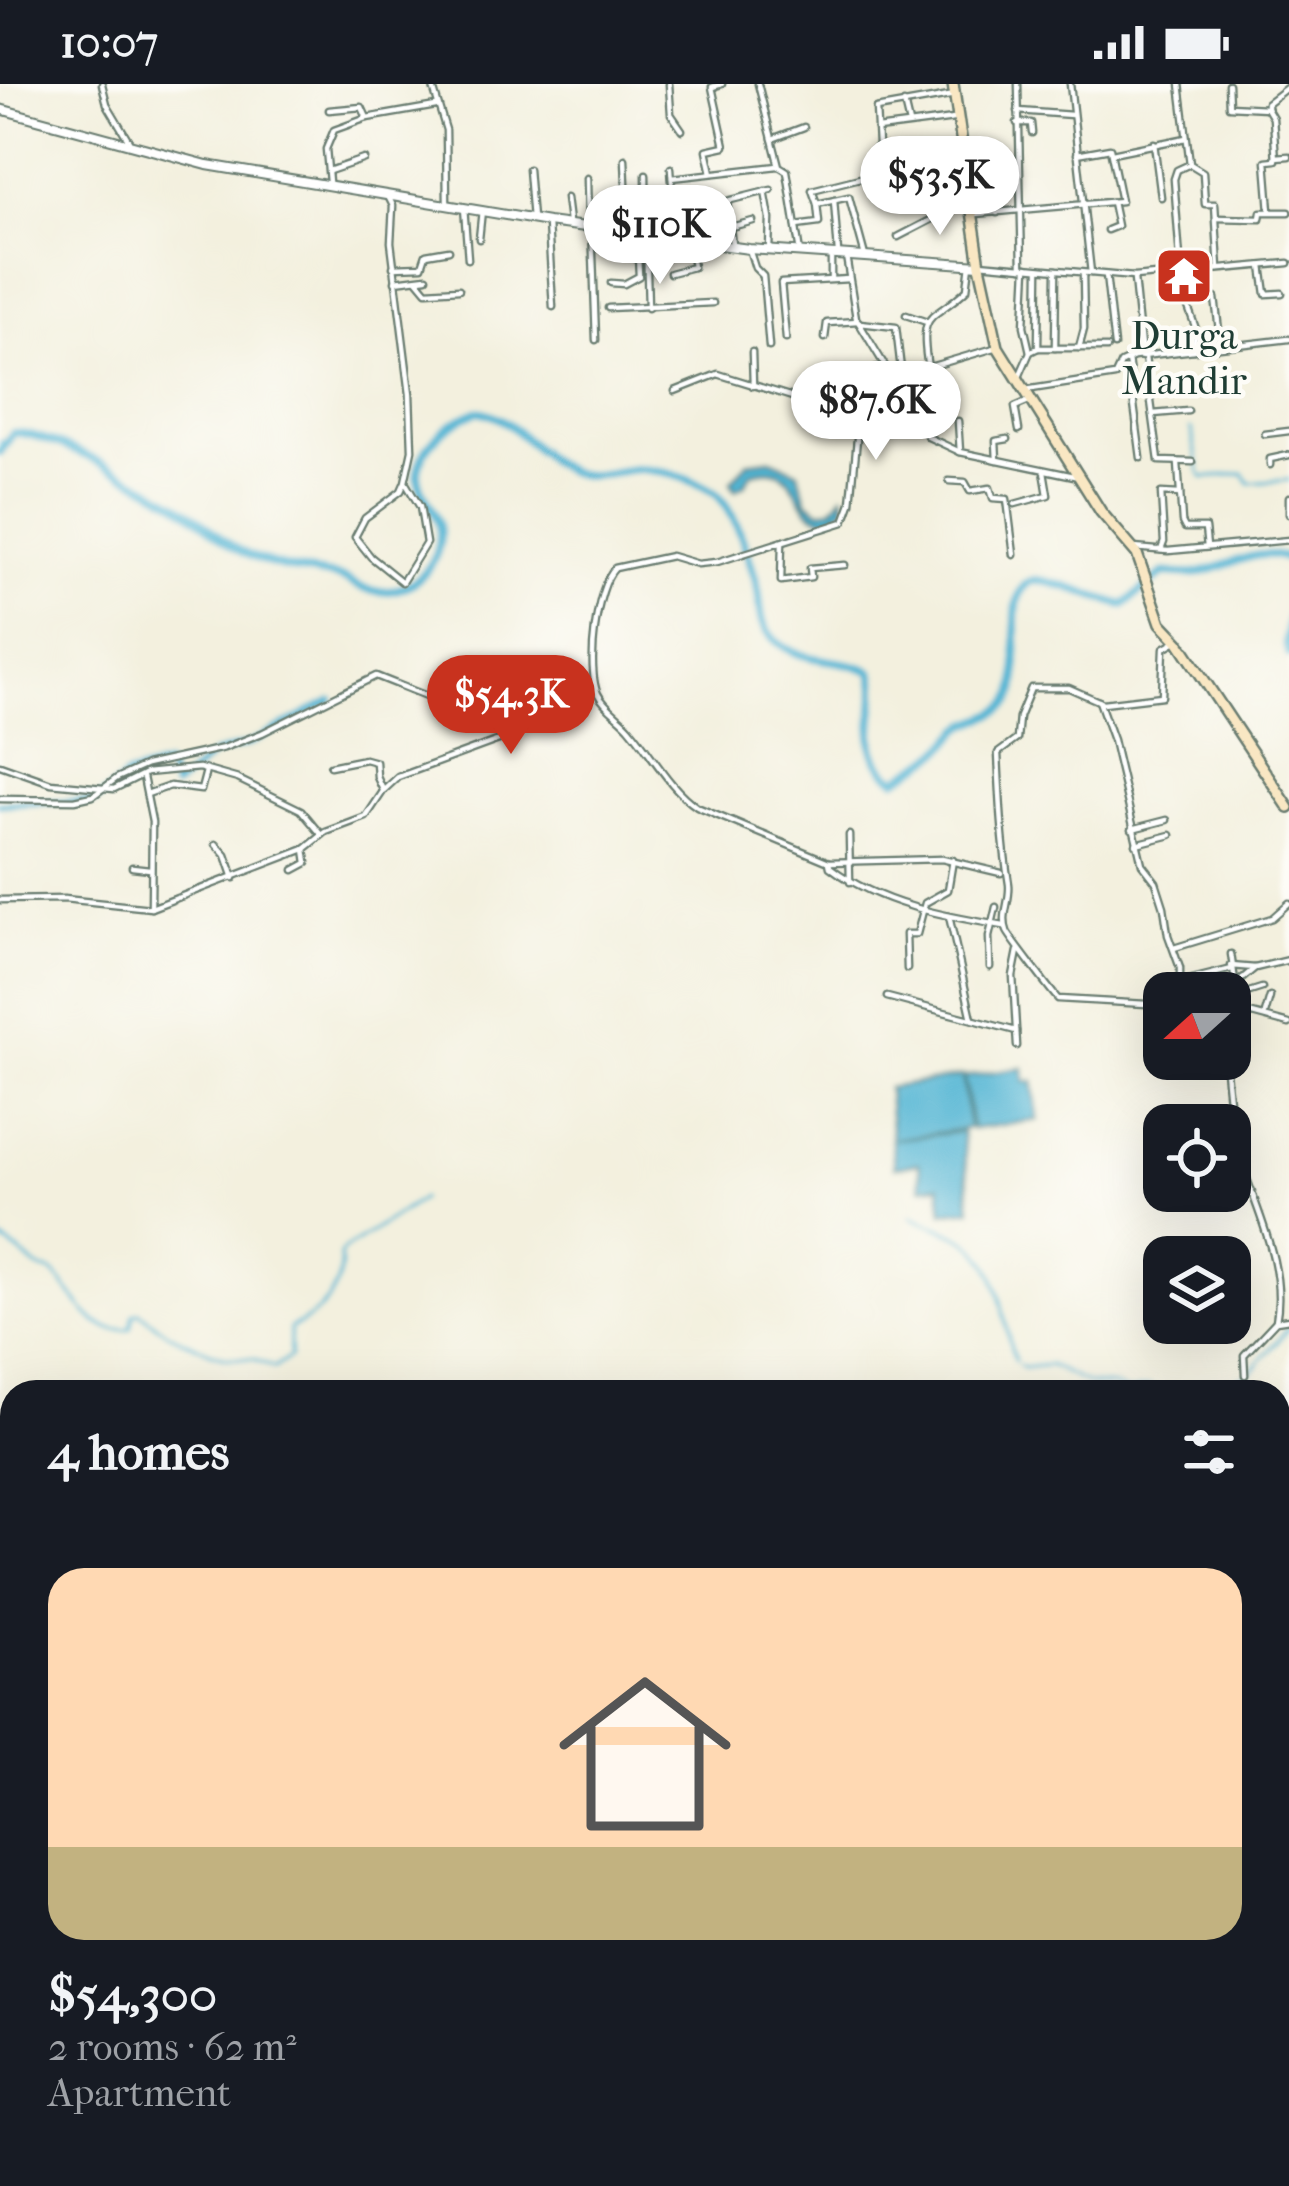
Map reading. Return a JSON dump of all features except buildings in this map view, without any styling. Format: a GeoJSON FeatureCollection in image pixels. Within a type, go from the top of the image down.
{"type":"FeatureCollection","features":[{"type":"Feature","properties":{"kind":"main road"},"geometry":{"type":"LineString","coordinates":[[954,90],[974,210],[977,264],[998,347],[1101,512],[1133,548],[1161,622],[1178,640],[1289,808]]}},
{"type":"Feature","properties":{"kind":"street"},"geometry":{"type":"LineString","coordinates":[[102,84],[116,122],[132,146]]}},
{"type":"Feature","properties":{"kind":"street"},"geometry":{"type":"LineString","coordinates":[[432,84],[446,130],[447,204]]}},
{"type":"Feature","properties":{"kind":"street"},"geometry":{"type":"LineString","coordinates":[[669,84],[668,104],[682,130]]}},
{"type":"Feature","properties":{"kind":"street"},"geometry":{"type":"LineString","coordinates":[[712,173],[707,150],[725,146],[712,86],[722,84]]}},
{"type":"Feature","properties":{"kind":"street"},"geometry":{"type":"LineString","coordinates":[[758,84],[778,166]]}},
{"type":"Feature","properties":{"kind":"street"},"geometry":{"type":"LineString","coordinates":[[1016,380],[1024,372],[1029,349],[1024,326],[1018,84]]}},
{"type":"Feature","properties":{"kind":"street"},"geometry":{"type":"LineString","coordinates":[[1070,84],[1087,273],[1079,348]]}},
{"type":"Feature","properties":{"kind":"street"},"geometry":{"type":"LineString","coordinates":[[1180,84],[1190,164],[1203,172],[1204,204],[1215,204],[1220,269]]}},
{"type":"Feature","properties":{"kind":"street"},"geometry":{"type":"LineString","coordinates":[[1228,84],[1229,106],[1267,108]]}},
{"type":"Feature","properties":{"kind":"street"},"geometry":{"type":"LineString","coordinates":[[1276,157],[1267,103],[1289,86]]}},
{"type":"Feature","properties":{"kind":"street"},"geometry":{"type":"LineString","coordinates":[[796,226],[819,223],[812,190],[864,177],[872,166],[878,145],[876,109],[954,90]]}},
{"type":"Feature","properties":{"kind":"street"},"geometry":{"type":"LineString","coordinates":[[904,103],[909,124]]}},
{"type":"Feature","properties":{"kind":"street"},"geometry":{"type":"LineString","coordinates":[[329,185],[326,149],[334,130],[367,118],[436,106]]}},
{"type":"Feature","properties":{"kind":"street"},"geometry":{"type":"LineString","coordinates":[[329,110],[362,107],[367,118]]}},
{"type":"Feature","properties":{"kind":"street"},"geometry":{"type":"LineString","coordinates":[[0,109],[242,172],[749,250],[1134,278],[1289,263]]}},
{"type":"Feature","properties":{"kind":"street"},"geometry":{"type":"LineString","coordinates":[[1017,111],[1072,115]]}},
{"type":"Feature","properties":{"kind":"street"},"geometry":{"type":"LineString","coordinates":[[877,129],[959,119]]}},
{"type":"Feature","properties":{"kind":"street"},"geometry":{"type":"LineString","coordinates":[[1017,123],[1031,123],[1032,133]]}},
{"type":"Feature","properties":{"kind":"street"},"geometry":{"type":"LineString","coordinates":[[772,139],[804,127]]}},
{"type":"Feature","properties":{"kind":"street"},"geometry":{"type":"LineString","coordinates":[[1112,153],[1186,138]]}},
{"type":"Feature","properties":{"kind":"street"},"geometry":{"type":"LineString","coordinates":[[1154,143],[1160,197]]}},
{"type":"Feature","properties":{"kind":"street"},"geometry":{"type":"LineString","coordinates":[[898,236],[952,209],[997,213],[1121,201],[1112,153],[1106,147],[1077,154]]}},
{"type":"Feature","properties":{"kind":"street"},"geometry":{"type":"LineString","coordinates":[[997,213],[999,153]]}},
{"type":"Feature","properties":{"kind":"street"},"geometry":{"type":"LineString","coordinates":[[1270,212],[1266,161],[1289,156]]}},
{"type":"Feature","properties":{"kind":"street"},"geometry":{"type":"LineString","coordinates":[[625,158],[648,308]]}},
{"type":"Feature","properties":{"kind":"street"},"geometry":{"type":"LineString","coordinates":[[327,172],[364,159]]}},
{"type":"Feature","properties":{"kind":"street"},"geometry":{"type":"LineString","coordinates":[[1190,164],[1177,170],[1174,179],[1179,272],[1196,329],[1193,350]]}},
{"type":"Feature","properties":{"kind":"street"},"geometry":{"type":"LineString","coordinates":[[672,178],[778,166],[787,171],[800,253]]}},
{"type":"Feature","properties":{"kind":"street"},"geometry":{"type":"LineString","coordinates":[[967,169],[997,166]]}},
{"type":"Feature","properties":{"kind":"street"},"geometry":{"type":"LineString","coordinates":[[671,168],[676,239]]}},
{"type":"Feature","properties":{"kind":"street"},"geometry":{"type":"LineString","coordinates":[[527,169],[532,219]]}},
{"type":"Feature","properties":{"kind":"street"},"geometry":{"type":"LineString","coordinates":[[611,283],[624,284],[639,275],[646,174]]}},
{"type":"Feature","properties":{"kind":"street"},"geometry":{"type":"LineString","coordinates":[[587,178],[596,340]]}},
{"type":"Feature","properties":{"kind":"street"},"geometry":{"type":"LineString","coordinates":[[732,247],[728,201],[768,190],[769,251]]}},
{"type":"Feature","properties":{"kind":"street"},"geometry":{"type":"LineString","coordinates":[[387,194],[393,206],[395,281],[410,394],[412,450],[401,491],[365,518],[355,537],[402,582],[426,543],[420,507],[405,482]]}},
{"type":"Feature","properties":{"kind":"street"},"geometry":{"type":"LineString","coordinates":[[566,198],[569,222]]}},
{"type":"Feature","properties":{"kind":"street"},"geometry":{"type":"LineString","coordinates":[[817,204],[851,198],[865,259]]}},
{"type":"Feature","properties":{"kind":"street"},"geometry":{"type":"LineString","coordinates":[[833,200],[839,256],[859,322],[884,366],[899,380],[928,437],[960,452],[1079,477]]}},
{"type":"Feature","properties":{"kind":"street"},"geometry":{"type":"LineString","coordinates":[[1107,230],[1117,226],[1112,202]]}},
{"type":"Feature","properties":{"kind":"street"},"geometry":{"type":"LineString","coordinates":[[464,207],[469,259]]}},
{"type":"Feature","properties":{"kind":"street"},"geometry":{"type":"LineString","coordinates":[[479,239],[482,210]]}},
{"type":"Feature","properties":{"kind":"street"},"geometry":{"type":"LineString","coordinates":[[696,212],[700,242]]}},
{"type":"Feature","properties":{"kind":"street"},"geometry":{"type":"LineString","coordinates":[[1216,218],[1260,219],[1261,212],[1289,212]]}},
{"type":"Feature","properties":{"kind":"street"},"geometry":{"type":"LineString","coordinates":[[731,227],[753,220]]}},
{"type":"Feature","properties":{"kind":"street"},"geometry":{"type":"LineString","coordinates":[[548,221],[554,307]]}},
{"type":"Feature","properties":{"kind":"street"},"geometry":{"type":"LineString","coordinates":[[670,273],[693,267],[688,241]]}},
{"type":"Feature","properties":{"kind":"street"},"geometry":{"type":"LineString","coordinates":[[394,267],[426,265],[427,254],[448,250]]}},
{"type":"Feature","properties":{"kind":"street"},"geometry":{"type":"LineString","coordinates":[[749,250],[763,276],[770,347]]}},
{"type":"Feature","properties":{"kind":"street"},"geometry":{"type":"LineString","coordinates":[[832,278],[839,256]]}},
{"type":"Feature","properties":{"kind":"street"},"geometry":{"type":"LineString","coordinates":[[928,368],[924,345],[928,322],[935,310],[967,290],[977,264]]}},
{"type":"Feature","properties":{"kind":"street"},"geometry":{"type":"LineString","coordinates":[[1262,266],[1267,295],[1282,293]]}},
{"type":"Feature","properties":{"kind":"street"},"geometry":{"type":"LineString","coordinates":[[1039,268],[1039,345]]}},
{"type":"Feature","properties":{"kind":"street"},"geometry":{"type":"LineString","coordinates":[[1051,348],[1056,270]]}},
{"type":"Feature","properties":{"kind":"street"},"geometry":{"type":"LineString","coordinates":[[1029,349],[1039,345],[1111,347],[1106,275]]}},
{"type":"Feature","properties":{"kind":"street"},"geometry":{"type":"LineString","coordinates":[[395,281],[427,277]]}},
{"type":"Feature","properties":{"kind":"street"},"geometry":{"type":"LineString","coordinates":[[1134,278],[1159,461],[1193,462]]}},
{"type":"Feature","properties":{"kind":"street"},"geometry":{"type":"LineString","coordinates":[[417,279],[427,291],[459,289]]}},
{"type":"Feature","properties":{"kind":"street"},"geometry":{"type":"LineString","coordinates":[[786,339],[781,283],[849,279]]}},
{"type":"Feature","properties":{"kind":"street"},"geometry":{"type":"LineString","coordinates":[[1185,304],[1215,298],[1221,346]]}},
{"type":"Feature","properties":{"kind":"street"},"geometry":{"type":"LineString","coordinates":[[608,308],[713,303]]}},
{"type":"Feature","properties":{"kind":"street"},"geometry":{"type":"LineString","coordinates":[[906,315],[928,322]]}},
{"type":"Feature","properties":{"kind":"street"},"geometry":{"type":"LineString","coordinates":[[825,338],[827,323],[896,327],[899,380]]}},
{"type":"Feature","properties":{"kind":"street"},"geometry":{"type":"LineString","coordinates":[[1019,430],[1015,407],[1026,396],[1057,382],[1110,378],[1128,359],[1289,339]]}},
{"type":"Feature","properties":{"kind":"street"},"geometry":{"type":"LineString","coordinates":[[998,347],[899,380],[858,428],[848,515],[837,525],[717,562],[698,564],[671,556],[615,568],[608,574],[596,615],[594,682],[601,700],[632,729],[688,800],[713,815],[829,862],[850,882],[896,903],[1004,926]]}},
{"type":"Feature","properties":{"kind":"street"},"geometry":{"type":"LineString","coordinates":[[752,352],[753,386]]}},
{"type":"Feature","properties":{"kind":"street"},"geometry":{"type":"LineString","coordinates":[[1128,359],[1141,458]]}},
{"type":"Feature","properties":{"kind":"street"},"geometry":{"type":"LineString","coordinates":[[841,388],[842,372],[863,373],[884,366]]}},
{"type":"Feature","properties":{"kind":"street"},"geometry":{"type":"LineString","coordinates":[[675,391],[718,374],[815,404],[821,431],[862,421]]}},
{"type":"Feature","properties":{"kind":"street"},"geometry":{"type":"LineString","coordinates":[[1153,415],[1188,412]]}},
{"type":"Feature","properties":{"kind":"street"},"geometry":{"type":"LineString","coordinates":[[958,421],[960,452]]}},
{"type":"Feature","properties":{"kind":"street"},"geometry":{"type":"LineString","coordinates":[[1265,434],[1289,431]]}},
{"type":"Feature","properties":{"kind":"street"},"geometry":{"type":"LineString","coordinates":[[997,460],[996,441],[1008,439]]}},
{"type":"Feature","properties":{"kind":"street"},"geometry":{"type":"LineString","coordinates":[[1270,465],[1270,459],[1289,455]]}},
{"type":"Feature","properties":{"kind":"street"},"geometry":{"type":"LineString","coordinates":[[1178,463],[1185,528],[1205,528],[1207,547]]}},
{"type":"Feature","properties":{"kind":"street"},"geometry":{"type":"LineString","coordinates":[[1016,504],[1048,495],[1044,471]]}},
{"type":"Feature","properties":{"kind":"street"},"geometry":{"type":"LineString","coordinates":[[950,481],[964,482],[970,491],[990,488],[994,498],[1007,499],[1014,555]]}},
{"type":"Feature","properties":{"kind":"street"},"geometry":{"type":"LineString","coordinates":[[1161,550],[1160,493],[1180,494]]}},
{"type":"Feature","properties":{"kind":"street"},"geometry":{"type":"LineString","coordinates":[[1289,496],[1289,514]]}},
{"type":"Feature","properties":{"kind":"street"},"geometry":{"type":"LineString","coordinates":[[1133,548],[1289,540]]}},
{"type":"Feature","properties":{"kind":"street"},"geometry":{"type":"LineString","coordinates":[[782,542],[782,581],[811,577],[810,568],[845,565]]}},
{"type":"Feature","properties":{"kind":"street"},"geometry":{"type":"LineString","coordinates":[[1143,1004],[1058,999],[1004,926],[1009,886],[1003,872],[1006,840],[999,822],[1003,785],[998,753],[1017,739],[1028,693],[1036,688],[1069,688],[1099,701],[1162,696],[1164,648],[1178,640]]}},
{"type":"Feature","properties":{"kind":"street"},"geometry":{"type":"LineString","coordinates":[[0,799],[76,800],[146,765],[224,748],[262,733],[376,676],[479,717]]}},
{"type":"Feature","properties":{"kind":"street"},"geometry":{"type":"LineString","coordinates":[[0,900],[64,899],[151,908],[234,878],[366,817],[384,790],[409,772],[507,737],[524,695],[531,690],[584,687],[594,682]]}},
{"type":"Feature","properties":{"kind":"street"},"geometry":{"type":"LineString","coordinates":[[1099,701],[1113,740],[1136,844],[1142,864],[1156,882],[1178,972]]}},
{"type":"Feature","properties":{"kind":"street"},"geometry":{"type":"LineString","coordinates":[[330,766],[365,759],[376,762],[376,777],[384,790]]}},
{"type":"Feature","properties":{"kind":"street"},"geometry":{"type":"LineString","coordinates":[[0,765],[51,783],[117,789],[142,775],[187,768],[206,771],[238,779],[301,810],[322,835]]}},
{"type":"Feature","properties":{"kind":"street"},"geometry":{"type":"LineString","coordinates":[[147,794],[170,786],[202,789],[206,771]]}},
{"type":"Feature","properties":{"kind":"street"},"geometry":{"type":"LineString","coordinates":[[142,775],[152,822],[151,908]]}},
{"type":"Feature","properties":{"kind":"street"},"geometry":{"type":"LineString","coordinates":[[1132,829],[1167,820]]}},
{"type":"Feature","properties":{"kind":"street"},"geometry":{"type":"LineString","coordinates":[[849,835],[850,882]]}},
{"type":"Feature","properties":{"kind":"street"},"geometry":{"type":"LineString","coordinates":[[1136,844],[1172,835]]}},
{"type":"Feature","properties":{"kind":"street"},"geometry":{"type":"LineString","coordinates":[[216,844],[226,855],[234,878]]}},
{"type":"Feature","properties":{"kind":"street"},"geometry":{"type":"LineString","coordinates":[[295,870],[307,863],[305,849]]}},
{"type":"Feature","properties":{"kind":"street"},"geometry":{"type":"LineString","coordinates":[[829,862],[953,860],[1003,872]]}},
{"type":"Feature","properties":{"kind":"street"},"geometry":{"type":"LineString","coordinates":[[907,969],[906,934],[917,934],[922,909],[948,890],[953,860]]}},
{"type":"Feature","properties":{"kind":"street"},"geometry":{"type":"LineString","coordinates":[[132,867],[150,869]]}},
{"type":"Feature","properties":{"kind":"street"},"geometry":{"type":"LineString","coordinates":[[1174,948],[1272,918],[1289,903]]}},
{"type":"Feature","properties":{"kind":"street"},"geometry":{"type":"LineString","coordinates":[[990,967],[996,907]]}},
{"type":"Feature","properties":{"kind":"street"},"geometry":{"type":"LineString","coordinates":[[950,916],[971,1019]]}},
{"type":"Feature","properties":{"kind":"street"},"geometry":{"type":"LineString","coordinates":[[1017,1046],[1013,962],[1019,950]]}},
{"type":"Feature","properties":{"kind":"street"},"geometry":{"type":"LineString","coordinates":[[1231,955],[1233,972]]}},
{"type":"Feature","properties":{"kind":"street"},"geometry":{"type":"LineString","coordinates":[[1217,972],[1289,960]]}},
{"type":"Feature","properties":{"kind":"street"},"geometry":{"type":"LineString","coordinates":[[1249,972],[1255,968]]}},
{"type":"Feature","properties":{"kind":"street"},"geometry":{"type":"LineString","coordinates":[[1251,992],[1262,988]]}},
{"type":"Feature","properties":{"kind":"street"},"geometry":{"type":"LineString","coordinates":[[887,997],[1016,1031]]}},
{"type":"Feature","properties":{"kind":"street"},"geometry":{"type":"LineString","coordinates":[[1265,1016],[1270,997]]}},
{"type":"Feature","properties":{"kind":"street"},"geometry":{"type":"LineString","coordinates":[[1251,1012],[1289,1024]]}},
{"type":"Feature","properties":{"kind":"street"},"geometry":{"type":"LineString","coordinates":[[1251,1192],[1276,1270],[1276,1321]]}},
{"type":"Feature","properties":{"kind":"street"},"geometry":{"type":"LineString","coordinates":[[1244,1375],[1244,1355],[1276,1321],[1289,1319]]}},
{"type":"Feature","properties":{"kind":"water"},"geometry":{"type":"Polygon","coordinates":[[[771,459],[798,472],[807,501],[821,511],[833,508],[843,495],[845,507],[828,519],[816,516],[789,480],[768,470],[751,473],[735,490],[731,482],[748,462],[771,459]]]}},
{"type":"Feature","properties":{"kind":"water"},"geometry":{"type":"Polygon","coordinates":[[[1023,1068],[1025,1082],[1033,1081],[1038,1120],[972,1129],[964,1077],[1023,1068]]]}},
{"type":"Feature","properties":{"kind":"water"},"geometry":{"type":"Polygon","coordinates":[[[962,1076],[969,1128],[895,1139],[962,1132],[971,1209],[943,1212],[940,1185],[921,1187],[919,1163],[894,1167],[888,1088],[962,1076]]]}},
{"type":"Feature","properties":{"kind":"waterway"},"geometry":{"type":"LineString","coordinates":[[0,452],[13,433],[47,440],[167,498],[248,555],[376,591],[415,581],[433,561],[439,525],[419,483],[419,466],[442,432],[477,411],[514,428],[568,471],[589,475],[640,469],[690,480],[720,498],[734,519],[756,581],[764,624],[774,639],[804,656],[872,672],[875,755],[896,779],[946,747],[962,728],[1011,701],[1017,673],[1016,615],[1024,586],[1035,580],[1051,582],[1124,605],[1164,573],[1206,572],[1265,555],[1289,560]]}},
{"type":"Feature","properties":{"kind":"waterway"},"geometry":{"type":"LineString","coordinates":[[1191,429],[1205,478],[1243,473],[1249,483],[1289,480]]}},
{"type":"Feature","properties":{"kind":"waterway"},"geometry":{"type":"LineString","coordinates":[[0,441],[4,442]]}},
{"type":"Feature","properties":{"kind":"waterway"},"geometry":{"type":"LineString","coordinates":[[1289,616],[1289,654]]}},
{"type":"Feature","properties":{"kind":"waterway"},"geometry":{"type":"LineString","coordinates":[[0,804],[96,801],[127,776],[166,765],[174,788],[214,754],[249,744],[332,700]]}},
{"type":"Feature","properties":{"kind":"waterway"},"geometry":{"type":"LineString","coordinates":[[0,1240],[53,1273],[87,1314],[105,1327],[131,1328],[139,1312],[169,1334],[210,1352],[253,1359],[274,1368],[290,1357],[290,1328],[320,1309],[334,1290],[344,1250],[421,1199]]}},
{"type":"Feature","properties":{"kind":"waterway"},"geometry":{"type":"LineString","coordinates":[[912,1216],[957,1235],[984,1259],[993,1274],[1015,1361]]}},
{"type":"Feature","properties":{"kind":"waterway"},"geometry":{"type":"LineString","coordinates":[[1232,1380],[1248,1375],[1289,1328]]}},
{"type":"Feature","properties":{"kind":"waterway"},"geometry":{"type":"LineString","coordinates":[[1019,1365],[1049,1365],[1080,1380]]}},
{"type":"Feature","properties":{"kind":"place","name":"Durga Mandir"},"geometry":{"type":"Point","coordinates":[1184,276]}}]}
